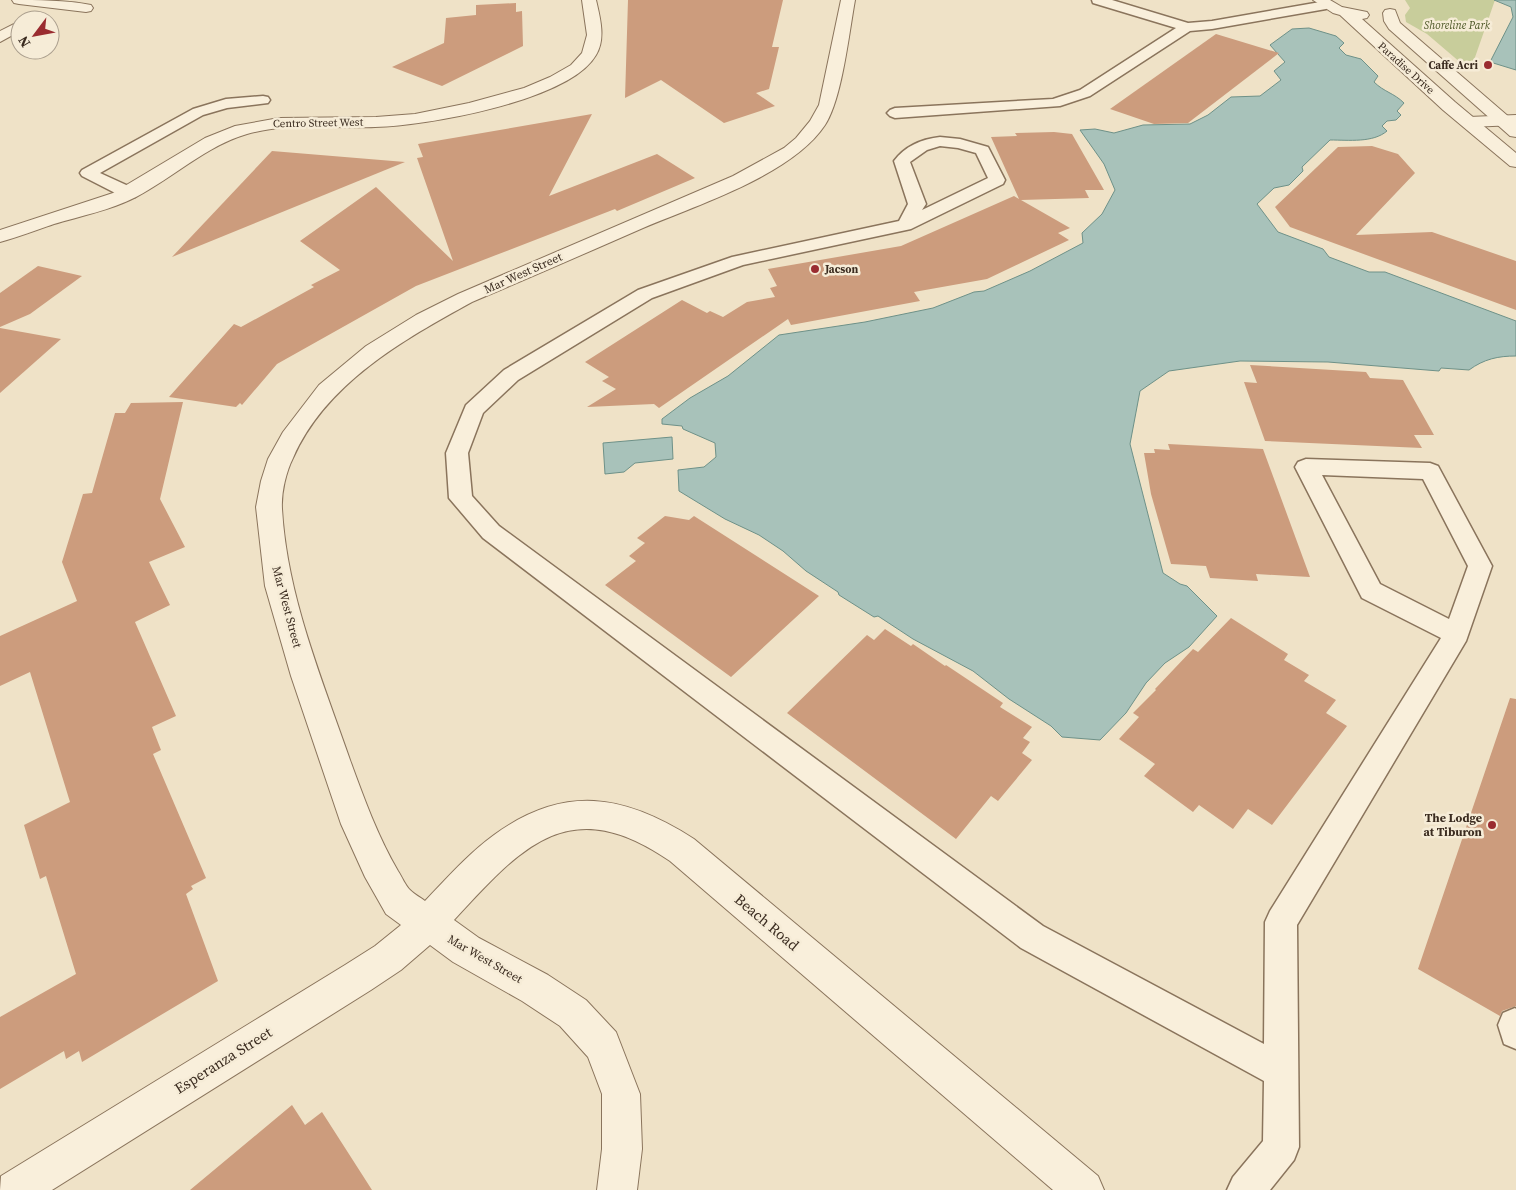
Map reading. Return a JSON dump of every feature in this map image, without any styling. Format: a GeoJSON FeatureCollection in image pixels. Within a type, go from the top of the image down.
{"type":"FeatureCollection","features":[{"type":"Feature","properties":{"kind":"street"},"geometry":{"type":"LineString","coordinates":[[19,0],[86,8]]}},
{"type":"Feature","properties":{"kind":"street","name":"Centro Street West"},"geometry":{"type":"LineString","coordinates":[[0,236],[53,218],[99,206],[129,193],[227,134],[256,125],[394,122],[475,106],[547,85],[574,71],[589,56],[594,39],[593,16],[589,0]]}},
{"type":"Feature","properties":{"kind":"street","name":"Mar West Street"},"geometry":{"type":"LineString","coordinates":[[617,1190],[622,1149],[621,1094],[603,1045],[573,1013],[535,988],[466,950],[426,924],[398,902],[377,866],[357,824],[306,676],[279,586],[269,507],[273,481],[280,459],[291,438],[327,390],[374,351],[424,320],[519,274],[739,180],[790,152],[802,142],[818,124],[827,105],[848,0]]}},
{"type":"Feature","properties":{"kind":"street"},"geometry":{"type":"LineString","coordinates":[[1323,2],[1345,12],[1369,15],[1392,7]]}},
{"type":"Feature","properties":{"kind":"street"},"geometry":{"type":"LineString","coordinates":[[45,10],[55,4]]}},
{"type":"Feature","properties":{"kind":"street","name":"Paradise Drive"},"geometry":{"type":"LineString","coordinates":[[1392,7],[1390,21],[1394,26],[1512,124]]}},
{"type":"Feature","properties":{"kind":"street","name":"Paradise Drive"},"geometry":{"type":"LineString","coordinates":[[1345,12],[1516,162]]}},
{"type":"Feature","properties":{"kind":"street"},"geometry":{"type":"LineString","coordinates":[[1469,122],[1512,124]]}},
{"type":"Feature","properties":{"kind":"street","name":"Beach Road"},"geometry":{"type":"LineString","coordinates":[[426,924],[456,892],[503,848],[526,832],[551,820],[576,814],[599,815],[622,818],[645,827],[682,850],[1084,1190]]}},
{"type":"Feature","properties":{"kind":"street","name":"Esperanza Street"},"geometry":{"type":"LineString","coordinates":[[15,1190],[389,957],[426,924]]}},
{"type":"Feature","properties":{"kind":"lane"},"geometry":{"type":"LineString","coordinates":[[1098,0],[1187,27],[1212,24],[1323,2]]}},
{"type":"Feature","properties":{"kind":"lane"},"geometry":{"type":"LineString","coordinates":[[895,113],[1055,103],[1085,93],[1187,27]]}},
{"type":"Feature","properties":{"kind":"lane"},"geometry":{"type":"LineString","coordinates":[[129,193],[88,173],[198,112],[226,104],[263,100]]}},
{"type":"Feature","properties":{"kind":"lane"},"geometry":{"type":"LineString","coordinates":[[906,225],[738,261],[653,291],[511,375],[474,410],[457,453],[461,498],[491,532],[1032,937],[1281,1072]]}},
{"type":"Feature","properties":{"kind":"lane"},"geometry":{"type":"LineString","coordinates":[[1246,1190],[1281,1147],[1282,922],[1456,634],[1480,566],[1430,471],[1306,467],[1370,591],[1456,634]]}},
{"type":"Feature","properties":{"kind":"lane"},"geometry":{"type":"LineString","coordinates":[[1515,1025],[1516,1032]]}},
{"type":"Feature","properties":{"kind":"green space","name":"Shoreline Park"},"geometry":{"type":"Polygon","coordinates":[[[1405,0],[1495,0],[1473,63],[1461,63],[1427,34],[1406,22],[1405,15],[1410,8],[1405,0]]]}},
{"type":"Feature","properties":{"kind":"water"},"geometry":{"type":"Polygon","coordinates":[[[1494,0],[1516,0],[1516,70],[1490,62],[1513,17],[1511,7],[1494,0]]]}},
{"type":"Feature","properties":{"kind":"water"},"geometry":{"type":"Polygon","coordinates":[[[1309,28],[1336,36],[1344,43],[1339,48],[1346,55],[1361,59],[1378,76],[1374,82],[1404,103],[1397,111],[1401,115],[1396,120],[1387,121],[1382,126],[1387,131],[1381,135],[1360,140],[1330,140],[1302,167],[1303,171],[1289,185],[1274,188],[1257,204],[1278,232],[1323,249],[1329,257],[1369,272],[1385,272],[1516,321],[1516,356],[1491,359],[1469,370],[1441,368],[1439,371],[1328,362],[1240,361],[1169,371],[1140,391],[1130,444],[1163,573],[1180,584],[1187,586],[1217,616],[1189,647],[1165,663],[1146,683],[1126,713],[1100,740],[1062,737],[1051,726],[1009,699],[973,671],[913,639],[878,616],[874,617],[839,595],[838,592],[806,571],[783,551],[759,535],[725,519],[679,491],[678,470],[704,467],[716,457],[715,443],[683,429],[682,426],[662,424],[662,419],[690,398],[728,376],[779,335],[865,322],[933,308],[974,292],[984,291],[1030,271],[1083,243],[1082,233],[1102,214],[1115,190],[1104,164],[1080,130],[1095,129],[1114,133],[1143,125],[1190,124],[1208,115],[1231,97],[1260,96],[1281,80],[1274,71],[1285,62],[1270,45],[1292,29],[1309,28]]]}},
{"type":"Feature","properties":{"kind":"water"},"geometry":{"type":"Polygon","coordinates":[[[672,437],[673,459],[635,463],[624,472],[605,474],[603,443],[672,437]]]}},
{"type":"Feature","properties":{"kind":"building"},"geometry":{"type":"Polygon","coordinates":[[[628,0],[783,0],[772,47],[779,47],[769,89],[756,93],[775,106],[724,123],[661,80],[625,98],[628,0]]]}},
{"type":"Feature","properties":{"kind":"building"},"geometry":{"type":"Polygon","coordinates":[[[516,3],[516,12],[522,11],[523,46],[442,86],[392,67],[444,43],[446,18],[476,15],[476,5],[516,3]]]}},
{"type":"Feature","properties":{"kind":"building"},"geometry":{"type":"Polygon","coordinates":[[[1216,34],[1279,53],[1188,123],[1154,124],[1110,109],[1216,34]]]}},
{"type":"Feature","properties":{"kind":"building"},"geometry":{"type":"Polygon","coordinates":[[[592,114],[549,196],[657,154],[695,178],[617,211],[615,209],[416,286],[277,364],[242,405],[240,403],[236,407],[169,397],[234,324],[241,327],[314,287],[311,285],[340,270],[300,241],[376,187],[453,261],[417,158],[423,157],[418,144],[592,114]]]}},
{"type":"Feature","properties":{"kind":"building"},"geometry":{"type":"Polygon","coordinates":[[[1054,132],[1072,134],[1104,190],[1085,190],[1089,198],[1021,200],[1070,228],[1058,233],[1069,240],[987,279],[914,292],[920,301],[791,325],[788,319],[659,408],[654,404],[587,407],[616,389],[602,381],[609,377],[585,362],[682,300],[707,313],[710,311],[723,317],[747,302],[775,297],[770,288],[777,286],[768,269],[901,246],[1014,196],[1019,199],[991,137],[1017,136],[1015,133],[1054,132]]]}},
{"type":"Feature","properties":{"kind":"building"},"geometry":{"type":"Polygon","coordinates":[[[1372,146],[1398,154],[1415,173],[1356,235],[1432,232],[1516,261],[1516,310],[1290,227],[1275,207],[1338,147],[1372,146]]]}},
{"type":"Feature","properties":{"kind":"building"},"geometry":{"type":"Polygon","coordinates":[[[272,151],[405,162],[172,257],[272,151]]]}},
{"type":"Feature","properties":{"kind":"building"},"geometry":{"type":"Polygon","coordinates":[[[38,266],[82,276],[30,314],[0,327],[0,293],[38,266]]]}},
{"type":"Feature","properties":{"kind":"building"},"geometry":{"type":"Polygon","coordinates":[[[0,328],[61,339],[0,393],[0,328]]]}},
{"type":"Feature","properties":{"kind":"building"},"geometry":{"type":"Polygon","coordinates":[[[1250,365],[1366,372],[1370,378],[1403,380],[1434,435],[1414,435],[1422,448],[1265,441],[1244,382],[1257,383],[1250,365]]]}},
{"type":"Feature","properties":{"kind":"building"},"geometry":{"type":"Polygon","coordinates":[[[183,402],[160,499],[185,547],[149,562],[170,605],[135,622],[176,716],[152,727],[161,750],[153,754],[206,878],[191,886],[193,889],[186,894],[218,981],[82,1062],[79,1051],[66,1059],[64,1051],[0,1089],[0,1017],[76,974],[46,876],[40,879],[24,825],[70,802],[30,672],[0,686],[0,636],[77,601],[62,562],[83,494],[92,493],[115,413],[125,413],[131,403],[183,402]]]}},
{"type":"Feature","properties":{"kind":"building"},"geometry":{"type":"Polygon","coordinates":[[[1168,444],[1263,449],[1310,577],[1256,574],[1258,581],[1210,578],[1206,566],[1171,564],[1151,494],[1144,453],[1155,453],[1154,449],[1170,450],[1168,444]]]}},
{"type":"Feature","properties":{"kind":"building"},"geometry":{"type":"Polygon","coordinates":[[[665,516],[689,520],[694,516],[819,596],[731,677],[605,585],[636,561],[629,556],[645,543],[637,538],[665,516]]]}},
{"type":"Feature","properties":{"kind":"building"},"geometry":{"type":"Polygon","coordinates":[[[1231,618],[1288,654],[1284,660],[1309,675],[1304,681],[1336,700],[1326,713],[1347,726],[1272,825],[1248,809],[1233,829],[1199,805],[1193,812],[1144,776],[1155,764],[1119,739],[1139,717],[1133,713],[1155,689],[1193,649],[1198,652],[1231,618]]]}},
{"type":"Feature","properties":{"kind":"building"},"geometry":{"type":"Polygon","coordinates":[[[885,629],[911,646],[913,644],[1003,703],[1000,707],[1032,727],[1023,738],[1030,742],[1022,753],[1032,760],[998,801],[991,796],[956,839],[787,713],[867,635],[874,640],[885,629]]]}},
{"type":"Feature","properties":{"kind":"building","name":"The Lodge at Tiburon"},"geometry":{"type":"Polygon","coordinates":[[[1510,698],[1516,699],[1516,1006],[1502,1011],[1500,1016],[1418,969],[1510,698]]]}},
{"type":"Feature","properties":{"kind":"building"},"geometry":{"type":"Polygon","coordinates":[[[292,1105],[305,1125],[322,1112],[372,1190],[190,1190],[292,1105]]]}},
{"type":"Feature","properties":{"kind":"place","name":"Caffe Acri"},"geometry":{"type":"Point","coordinates":[1488,65]}},
{"type":"Feature","properties":{"kind":"place","name":"Jacson"},"geometry":{"type":"Point","coordinates":[815,269]}},
{"type":"Feature","properties":{"kind":"place","name":"The Lodge at Tiburon"},"geometry":{"type":"Point","coordinates":[1492,825]}}]}
